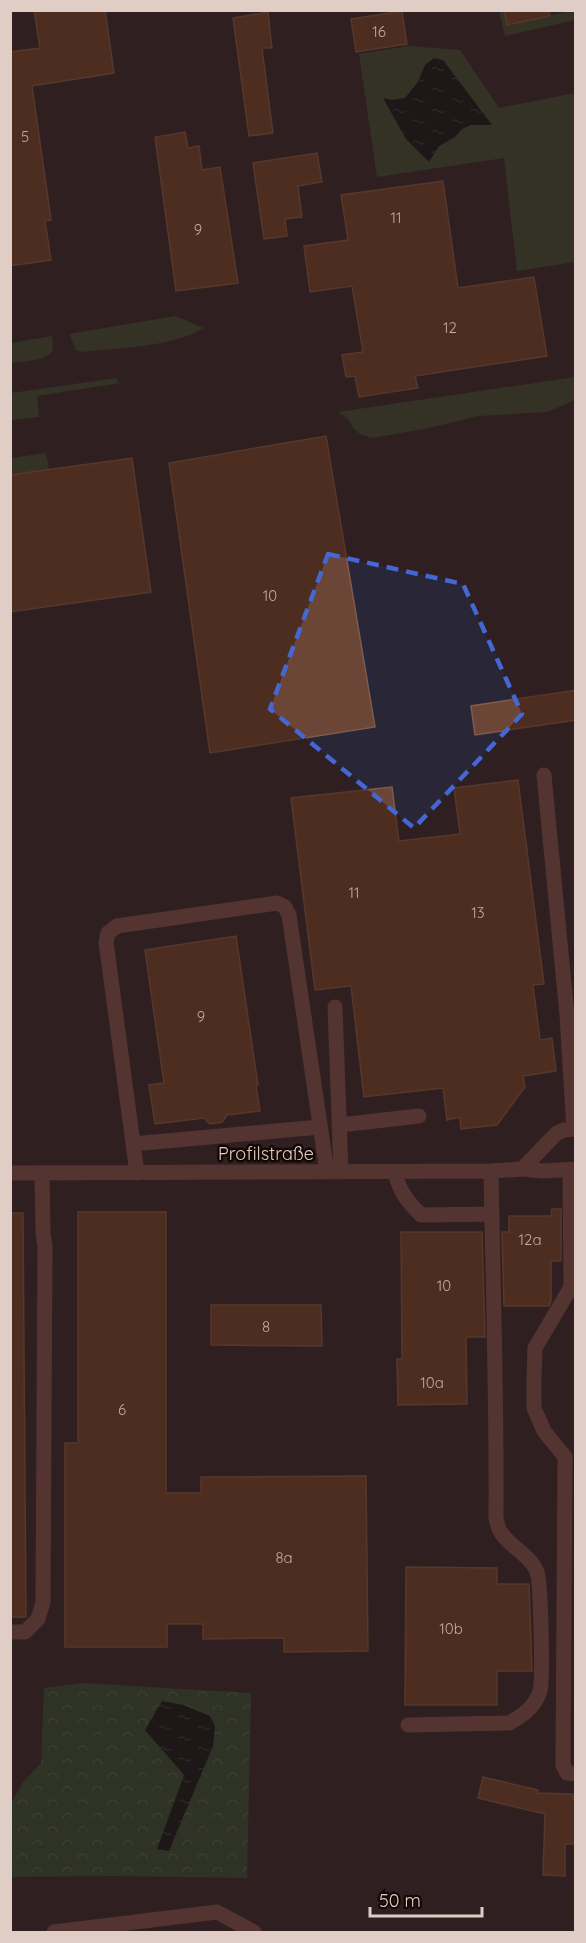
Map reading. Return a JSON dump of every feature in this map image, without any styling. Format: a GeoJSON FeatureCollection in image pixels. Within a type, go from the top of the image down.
{"type":"FeatureCollection","features":[{"type":"Feature","properties":{"kind":"street"},"geometry":{"type":"LineString","coordinates":[[522,1169],[557,1133],[575,1129],[567,1015],[544,775]]}},
{"type":"Feature","properties":{"kind":"street"},"geometry":{"type":"LineString","coordinates":[[137,1173],[106,942],[108,933],[117,927],[276,903],[285,907],[289,915],[320,1127],[334,1172]]}},
{"type":"Feature","properties":{"kind":"street"},"geometry":{"type":"LineString","coordinates":[[334,1172],[340,1125],[335,1006]]}},
{"type":"Feature","properties":{"kind":"street"},"geometry":{"type":"LineString","coordinates":[[340,1125],[419,1116]]}},
{"type":"Feature","properties":{"kind":"street"},"geometry":{"type":"LineString","coordinates":[[133,1144],[320,1127]]}},
{"type":"Feature","properties":{"kind":"street","name":"Profilstraße"},"geometry":{"type":"LineString","coordinates":[[10,1173],[394,1172],[522,1169],[543,1172],[573,1170]]}},
{"type":"Feature","properties":{"kind":"street"},"geometry":{"type":"LineString","coordinates":[[573,1170],[571,1287],[535,1348],[534,1408],[544,1431],[564,1457],[563,1765],[567,1773],[576,1774]]}},
{"type":"Feature","properties":{"kind":"street"},"geometry":{"type":"LineString","coordinates":[[408,1725],[509,1723],[522,1716],[533,1705],[540,1690],[540,1594],[537,1572],[526,1556],[501,1532],[496,1518],[497,1426],[491,1171]]}},
{"type":"Feature","properties":{"kind":"street"},"geometry":{"type":"LineString","coordinates":[[394,1172],[398,1187],[422,1215],[492,1214]]}},
{"type":"Feature","properties":{"kind":"street"},"geometry":{"type":"LineString","coordinates":[[10,1632],[25,1632],[38,1619],[43,1602],[45,1246],[42,1173]]}},
{"type":"Feature","properties":{"kind":"street"},"geometry":{"type":"LineString","coordinates":[[54,1932],[217,1912],[254,1932]]}},
{"type":"Feature","properties":{"kind":"highlighted area"},"geometry":{"type":"Polygon","coordinates":[[[328,554],[463,584],[522,714],[414,828],[270,709],[328,554]]]}},
{"type":"Feature","properties":{"kind":"shaded area"},"geometry":{"type":"Polygon","coordinates":[[[10,11],[575,11],[575,1932],[11,1932],[10,11]]]}},
{"type":"Feature","properties":{"kind":"green space"},"geometry":{"type":"Polygon","coordinates":[[[575,10],[575,20],[505,36],[499,11],[504,11],[508,25],[575,10]]]}},
{"type":"Feature","properties":{"kind":"green space"},"geometry":{"type":"Polygon","coordinates":[[[409,46],[460,50],[499,108],[575,93],[575,262],[517,271],[504,158],[377,177],[359,54],[409,46]]]}},
{"type":"Feature","properties":{"kind":"green space"},"geometry":{"type":"Polygon","coordinates":[[[175,316],[204,328],[161,343],[81,352],[76,350],[69,334],[175,316]]]}},
{"type":"Feature","properties":{"kind":"green space"},"geometry":{"type":"Polygon","coordinates":[[[52,336],[53,351],[49,355],[11,363],[11,343],[52,336]]]}},
{"type":"Feature","properties":{"kind":"green space"},"geometry":{"type":"Polygon","coordinates":[[[575,377],[575,400],[547,412],[479,416],[371,438],[360,434],[348,419],[338,412],[575,377]]]}},
{"type":"Feature","properties":{"kind":"green space"},"geometry":{"type":"Polygon","coordinates":[[[116,378],[120,383],[37,396],[39,417],[11,420],[11,393],[116,378]]]}},
{"type":"Feature","properties":{"kind":"green space"},"geometry":{"type":"Polygon","coordinates":[[[46,453],[49,469],[11,475],[11,458],[46,453]]]}},
{"type":"Feature","properties":{"kind":"green space"},"geometry":{"type":"Polygon","coordinates":[[[82,1683],[251,1693],[247,1878],[11,1877],[10,1805],[23,1782],[41,1763],[44,1688],[82,1683]]]}},
{"type":"Feature","properties":{"kind":"water"},"geometry":{"type":"Polygon","coordinates":[[[434,58],[443,60],[492,125],[471,125],[462,129],[455,137],[439,146],[429,162],[406,139],[383,98],[393,100],[405,98],[418,82],[425,65],[434,58]]]}},
{"type":"Feature","properties":{"kind":"water"},"geometry":{"type":"Polygon","coordinates":[[[162,1701],[183,1705],[210,1716],[215,1726],[213,1746],[169,1851],[157,1849],[184,1775],[145,1730],[162,1701]]]}},
{"type":"Feature","properties":{"kind":"building"},"geometry":{"type":"Polygon","coordinates":[[[34,10],[105,10],[114,73],[32,86],[51,220],[45,221],[51,260],[10,266],[10,52],[40,48],[34,10]]]}},
{"type":"Feature","properties":{"kind":"building"},"geometry":{"type":"Polygon","coordinates":[[[504,10],[549,10],[550,16],[507,25],[504,10]]]}},
{"type":"Feature","properties":{"kind":"building"},"geometry":{"type":"Polygon","coordinates":[[[402,11],[407,44],[356,52],[351,19],[402,11]]]}},
{"type":"Feature","properties":{"kind":"building"},"geometry":{"type":"Polygon","coordinates":[[[268,12],[272,48],[262,48],[273,133],[249,136],[233,18],[268,12]]]}},
{"type":"Feature","properties":{"kind":"building"},"geometry":{"type":"Polygon","coordinates":[[[185,132],[188,148],[199,146],[202,170],[220,167],[238,283],[176,291],[155,137],[185,132]]]}},
{"type":"Feature","properties":{"kind":"building"},"geometry":{"type":"Polygon","coordinates":[[[317,153],[322,182],[298,186],[302,217],[285,219],[287,236],[264,239],[253,163],[317,153]]]}},
{"type":"Feature","properties":{"kind":"building"},"geometry":{"type":"Polygon","coordinates":[[[443,181],[458,288],[534,277],[547,356],[415,376],[418,388],[359,397],[355,376],[346,377],[342,355],[363,352],[352,286],[310,292],[304,246],[348,240],[341,195],[443,181]]]}},
{"type":"Feature","properties":{"kind":"building"},"geometry":{"type":"Polygon","coordinates":[[[326,436],[375,727],[210,753],[169,463],[326,436]]]}},
{"type":"Feature","properties":{"kind":"building"},"geometry":{"type":"Polygon","coordinates":[[[132,458],[151,592],[10,612],[10,475],[132,458]]]}},
{"type":"Feature","properties":{"kind":"building"},"geometry":{"type":"Polygon","coordinates":[[[576,690],[576,720],[475,735],[471,706],[576,690]]]}},
{"type":"Feature","properties":{"kind":"building"},"geometry":{"type":"Polygon","coordinates":[[[518,780],[544,984],[533,985],[540,1040],[552,1038],[556,1071],[523,1076],[525,1087],[497,1125],[461,1129],[460,1117],[447,1120],[443,1088],[364,1097],[351,986],[315,990],[291,798],[392,787],[399,841],[460,834],[454,788],[518,780]]]}},
{"type":"Feature","properties":{"kind":"building"},"geometry":{"type":"Polygon","coordinates":[[[236,936],[260,1111],[227,1115],[222,1122],[210,1124],[204,1118],[155,1124],[149,1085],[164,1083],[145,950],[236,936]]]}},
{"type":"Feature","properties":{"kind":"building"},"geometry":{"type":"Polygon","coordinates":[[[552,1209],[561,1209],[561,1261],[551,1261],[549,1306],[504,1306],[502,1232],[509,1232],[509,1216],[551,1216],[552,1209]]]}},
{"type":"Feature","properties":{"kind":"building"},"geometry":{"type":"Polygon","coordinates":[[[78,1212],[166,1212],[166,1493],[201,1493],[201,1477],[366,1476],[368,1651],[284,1652],[284,1638],[203,1639],[203,1624],[167,1624],[167,1647],[65,1647],[65,1443],[78,1443],[78,1212]]]}},
{"type":"Feature","properties":{"kind":"building"},"geometry":{"type":"Polygon","coordinates":[[[10,1213],[23,1213],[26,1617],[10,1617],[10,1213]]]}},
{"type":"Feature","properties":{"kind":"building"},"geometry":{"type":"Polygon","coordinates":[[[401,1232],[482,1232],[485,1337],[466,1337],[467,1404],[398,1405],[397,1359],[402,1359],[401,1232]]]}},
{"type":"Feature","properties":{"kind":"building"},"geometry":{"type":"Polygon","coordinates":[[[211,1305],[321,1305],[322,1346],[211,1345],[211,1305]]]}},
{"type":"Feature","properties":{"kind":"building"},"geometry":{"type":"Polygon","coordinates":[[[406,1567],[497,1568],[497,1584],[529,1584],[532,1671],[497,1671],[497,1705],[405,1705],[406,1567]]]}},
{"type":"Feature","properties":{"kind":"building"},"geometry":{"type":"Polygon","coordinates":[[[483,1777],[538,1790],[537,1793],[573,1794],[573,1799],[576,1799],[576,1844],[565,1844],[565,1876],[543,1875],[545,1814],[478,1798],[483,1777]]]}}]}
